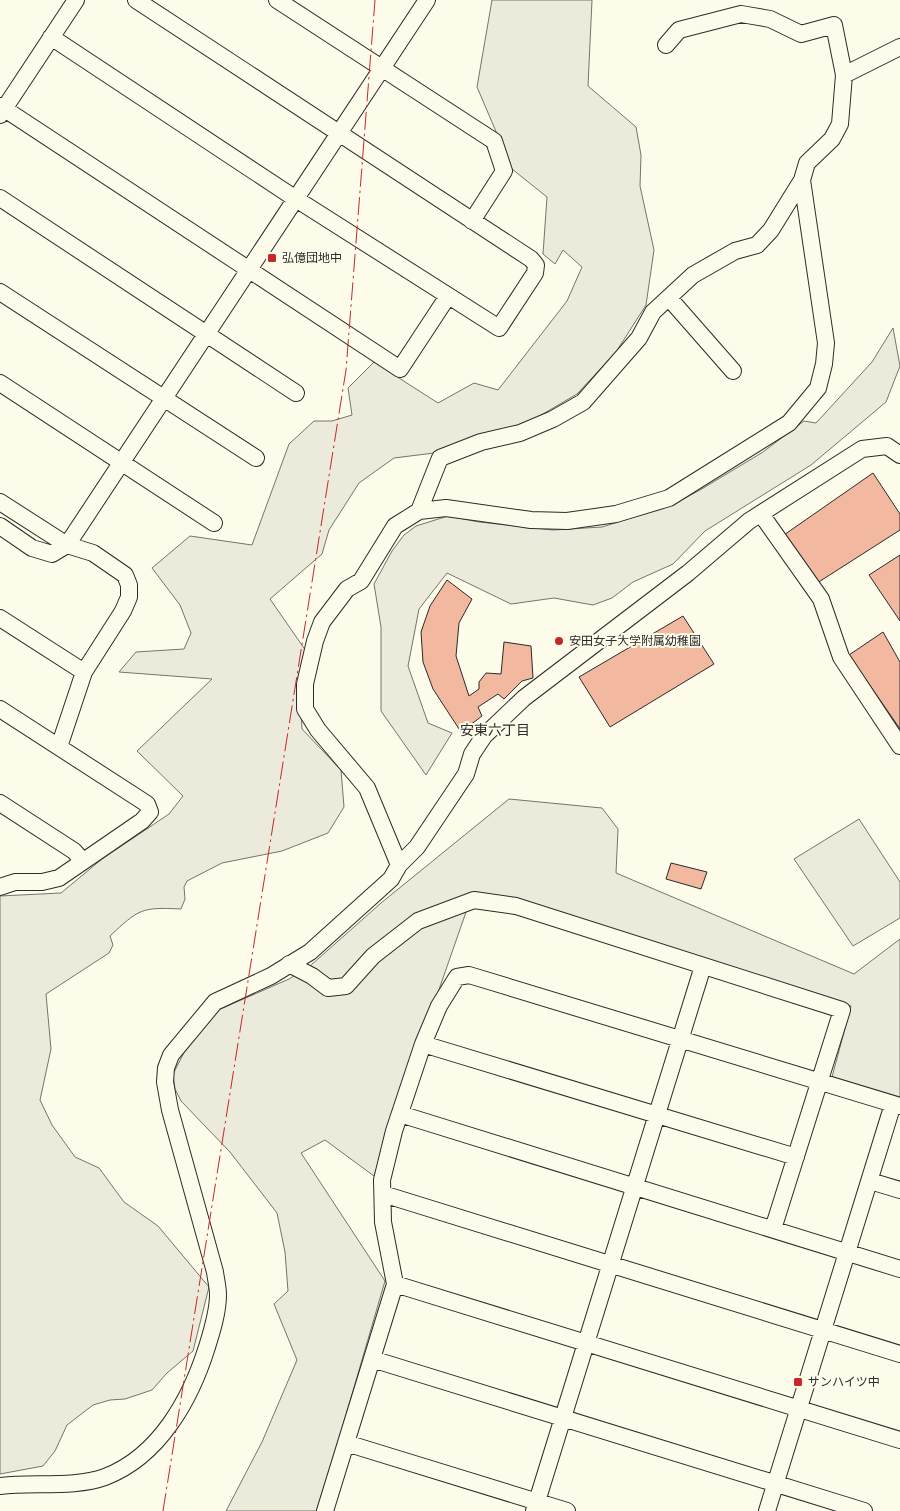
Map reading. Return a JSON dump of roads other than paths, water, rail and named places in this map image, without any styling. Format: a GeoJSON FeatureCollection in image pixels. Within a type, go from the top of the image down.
{"type":"FeatureCollection","features":[{"type":"Feature","properties":{"kind":"street"},"geometry":{"type":"LineString","coordinates":[[76,0],[1,110],[250,269],[400,369],[448,296]]}},
{"type":"Feature","properties":{"kind":"street"},"geometry":{"type":"LineString","coordinates":[[51,37],[296,199],[499,328],[536,273],[536,265],[531,259],[136,0]]}},
{"type":"Feature","properties":{"kind":"street"},"geometry":{"type":"LineString","coordinates":[[278,0],[494,141],[504,171],[472,221]]}},
{"type":"Feature","properties":{"kind":"street"},"geometry":{"type":"LineString","coordinates":[[0,526],[32,548],[52,554],[67,545],[427,0]]}},
{"type":"Feature","properties":{"kind":"street"},"geometry":{"type":"LineString","coordinates":[[419,510],[440,458],[481,442],[520,433],[553,419],[583,402],[639,338],[653,312],[693,275],[735,251],[757,245],[771,230],[802,180],[807,163],[832,139],[840,124],[844,75],[834,25],[801,34],[770,19],[741,14],[679,30],[666,45]]}},
{"type":"Feature","properties":{"kind":"street"},"geometry":{"type":"LineString","coordinates":[[844,75],[900,47]]}},
{"type":"Feature","properties":{"kind":"street"},"geometry":{"type":"LineString","coordinates":[[398,865],[366,788],[318,730],[305,709],[304,697],[314,642],[322,622],[347,589],[360,581],[395,526],[419,510],[446,508],[523,520],[567,521],[616,514],[669,498],[789,423],[818,388],[824,364],[826,342],[802,180]]}},
{"type":"Feature","properties":{"kind":"street"},"geometry":{"type":"LineString","coordinates":[[0,198],[296,393]]}},
{"type":"Feature","properties":{"kind":"street"},"geometry":{"type":"LineString","coordinates":[[0,292],[256,458]]}},
{"type":"Feature","properties":{"kind":"street"},"geometry":{"type":"LineString","coordinates":[[669,298],[733,371]]}},
{"type":"Feature","properties":{"kind":"street"},"geometry":{"type":"LineString","coordinates":[[0,383],[214,523]]}},
{"type":"Feature","properties":{"kind":"street"},"geometry":{"type":"LineString","coordinates":[[0,1486],[90,1481],[106,1476],[130,1464],[144,1453],[169,1426],[185,1402],[200,1370],[212,1330],[218,1296],[215,1272],[170,1110],[165,1082],[166,1068],[171,1055],[215,1002],[271,976],[310,952],[376,894],[391,879],[398,865],[417,848],[466,774],[472,754],[484,736],[524,698],[688,573],[726,539],[761,514],[862,449],[887,446],[900,455]]}},
{"type":"Feature","properties":{"kind":"street"},"geometry":{"type":"LineString","coordinates":[[0,502],[67,545],[93,553],[125,575],[129,585],[129,596],[123,611],[84,672],[59,747]]}},
{"type":"Feature","properties":{"kind":"street"},"geometry":{"type":"LineString","coordinates":[[761,514],[821,599],[842,656],[900,746]]}},
{"type":"Feature","properties":{"kind":"street"},"geometry":{"type":"LineString","coordinates":[[0,618],[84,672]]}},
{"type":"Feature","properties":{"kind":"street"},"geometry":{"type":"LineString","coordinates":[[0,709],[147,804],[150,812],[142,820],[59,878],[42,882],[15,882],[0,887]]}},
{"type":"Feature","properties":{"kind":"street"},"geometry":{"type":"LineString","coordinates":[[0,803],[74,851],[83,861]]}},
{"type":"Feature","properties":{"kind":"street"},"geometry":{"type":"LineString","coordinates":[[289,964],[312,976],[328,988],[346,986],[373,956],[418,921],[474,900],[516,906],[842,1010],[773,1229]]}},
{"type":"Feature","properties":{"kind":"street"},"geometry":{"type":"LineString","coordinates":[[536,1506],[703,966]]}},
{"type":"Feature","properties":{"kind":"street"},"geometry":{"type":"LineString","coordinates":[[325,1511],[395,1284],[383,1222],[382,1180],[400,1114],[423,1044],[439,1006],[457,977],[468,975],[897,1105],[847,1252],[767,1511]]}},
{"type":"Feature","properties":{"kind":"street"},"geometry":{"type":"LineString","coordinates":[[423,1044],[796,1157]]}},
{"type":"Feature","properties":{"kind":"street"},"geometry":{"type":"LineString","coordinates":[[400,1114],[900,1269]]}},
{"type":"Feature","properties":{"kind":"street"},"geometry":{"type":"LineString","coordinates":[[870,1181],[900,1190]]}},
{"type":"Feature","properties":{"kind":"street"},"geometry":{"type":"LineString","coordinates":[[383,1194],[610,1266],[900,1354]]}},
{"type":"Feature","properties":{"kind":"street"},"geometry":{"type":"LineString","coordinates":[[395,1284],[900,1440]]}},
{"type":"Feature","properties":{"kind":"street"},"geometry":{"type":"LineString","coordinates":[[372,1359],[864,1511]]}},
{"type":"Feature","properties":{"kind":"street"},"geometry":{"type":"LineString","coordinates":[[346,1442],[536,1506],[567,1511]]}},
{"type":"Feature","properties":{"kind":"place","name":"弘億団地中"},"geometry":{"type":"Point","coordinates":[272,258]}},
{"type":"Feature","properties":{"kind":"place","name":"安田女子大学附属幼稚園"},"geometry":{"type":"Point","coordinates":[559,641]}},
{"type":"Feature","properties":{"kind":"place","name":"サンハイツ中"},"geometry":{"type":"Point","coordinates":[798,1382]}},
{"type":"Feature","properties":{"kind":"district","name":"安東六丁目"},"geometry":{"type":"Point","coordinates":[495,730]}}]}
